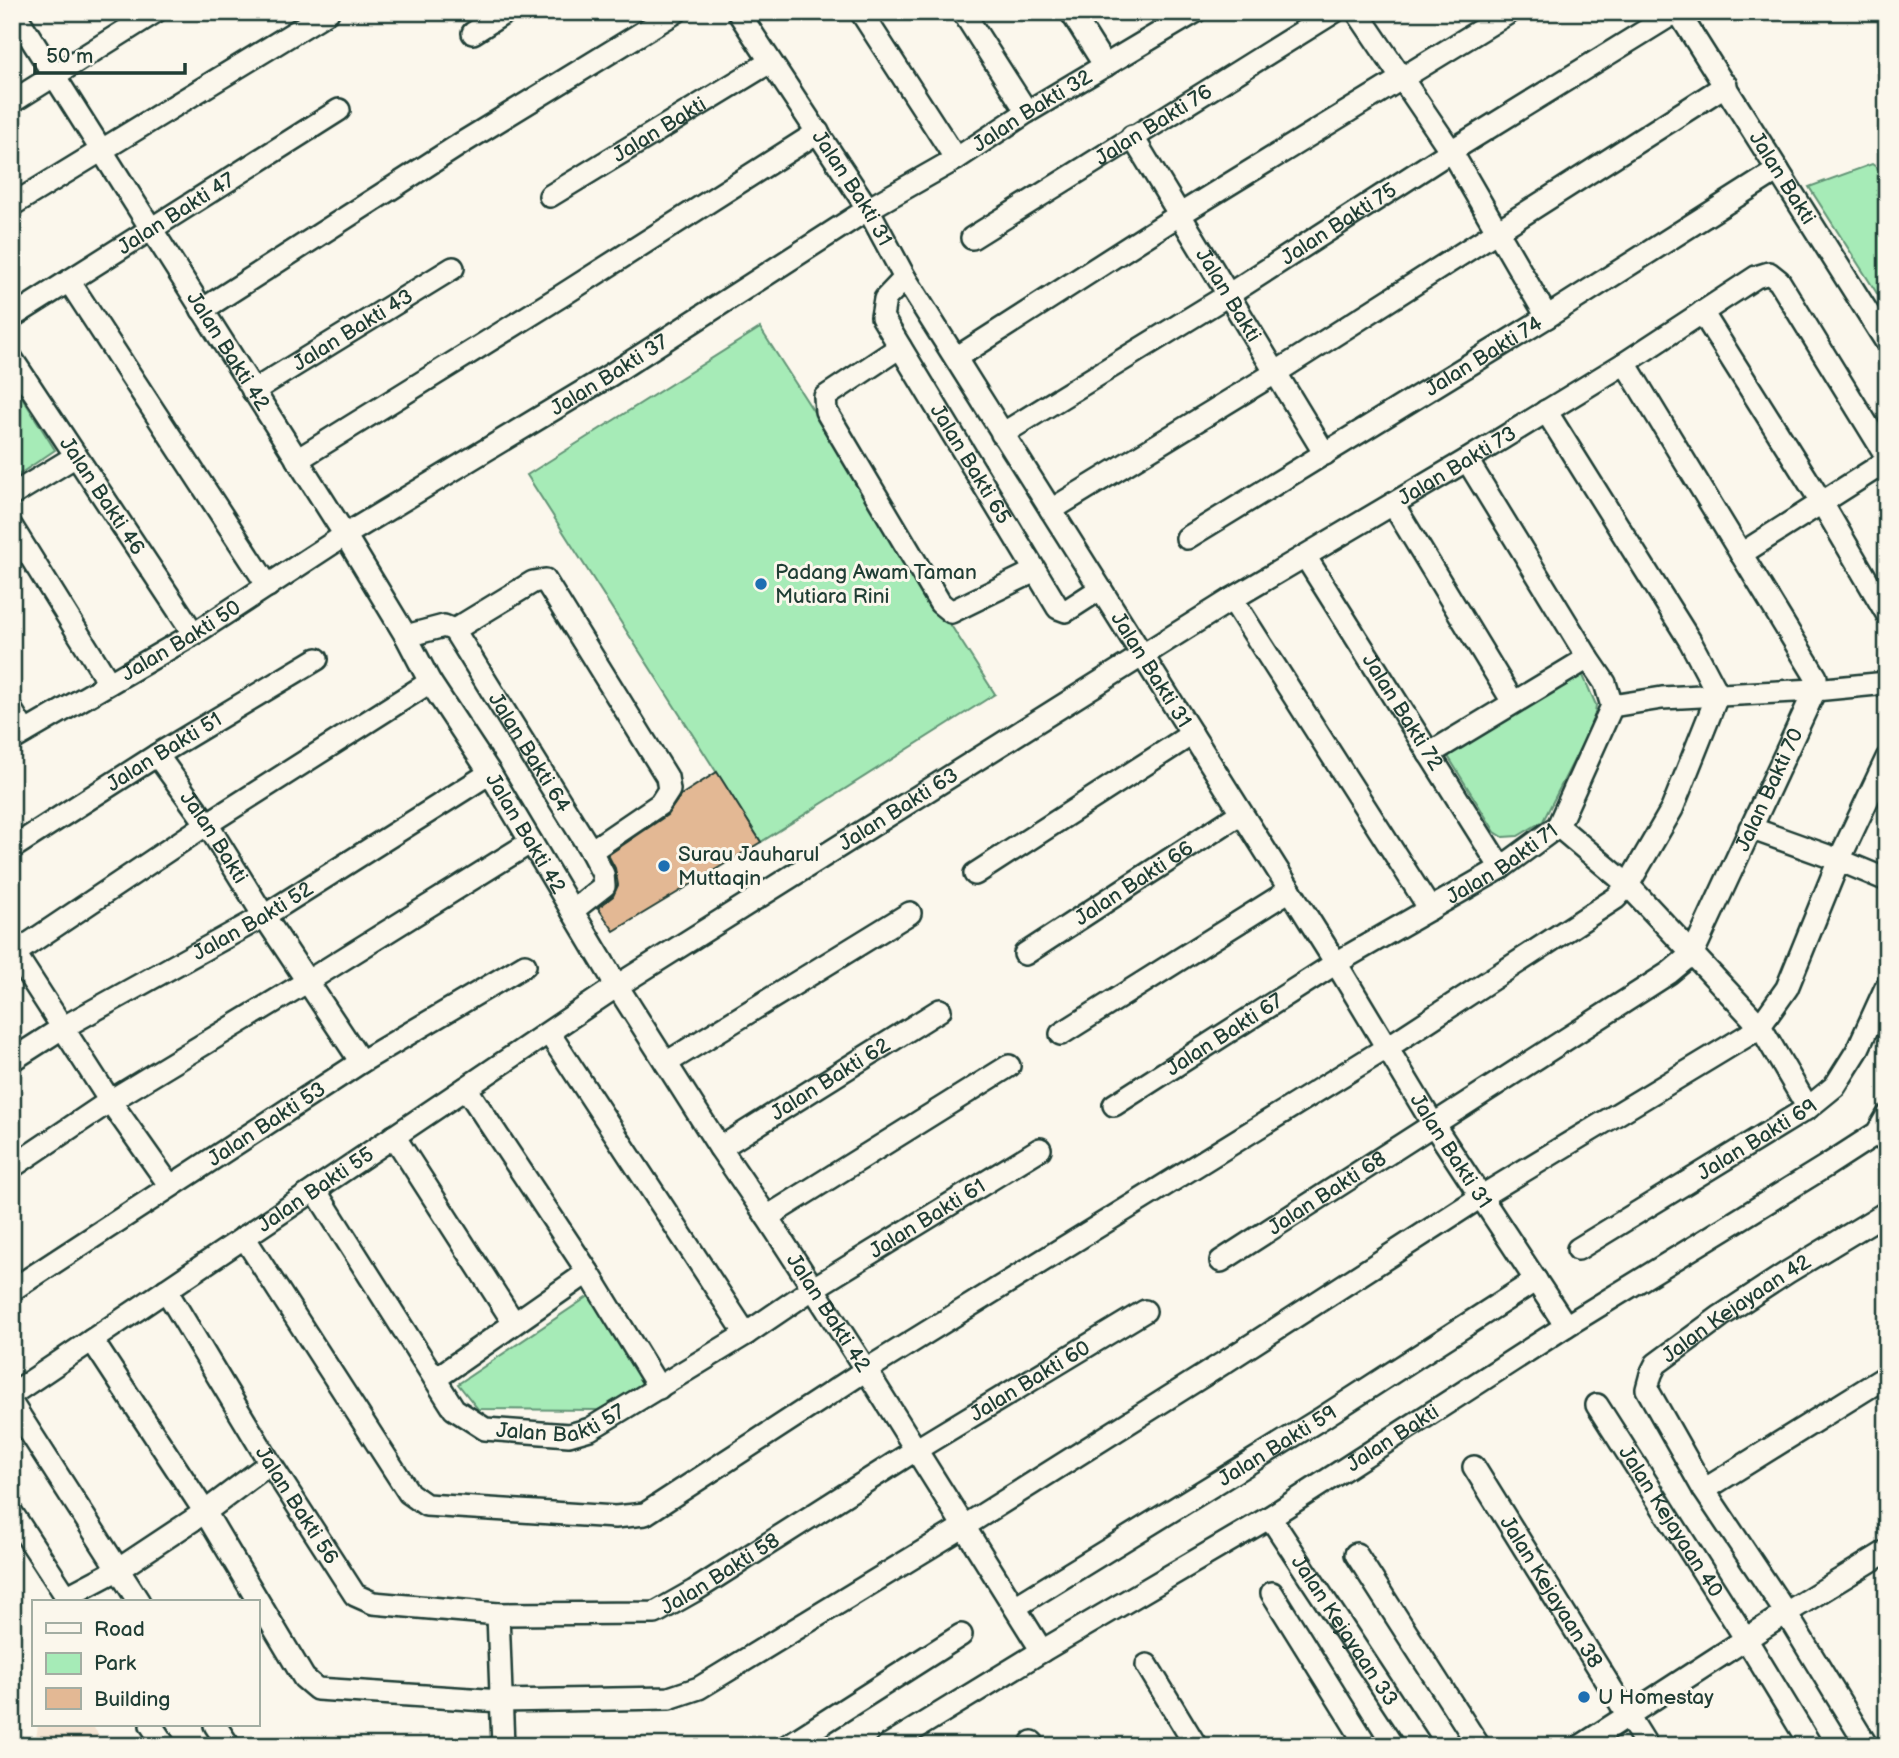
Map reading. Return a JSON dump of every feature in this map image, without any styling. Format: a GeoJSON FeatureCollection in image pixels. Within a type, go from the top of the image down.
{"type":"FeatureCollection","features":[{"type":"Feature","properties":{"kind":"street","name":"Jalan Bakti 42"},"geometry":{"type":"LineString","coordinates":[[14,12],[345,535],[406,636],[430,682],[490,773],[617,986],[866,1370],[1042,1651]]}},
{"type":"Feature","properties":{"kind":"street"},"geometry":{"type":"LineString","coordinates":[[12,102],[155,12]]}},
{"type":"Feature","properties":{"kind":"street"},"geometry":{"type":"LineString","coordinates":[[12,205],[328,12]]}},
{"type":"Feature","properties":{"kind":"street"},"geometry":{"type":"LineString","coordinates":[[473,33],[506,12]]}},
{"type":"Feature","properties":{"kind":"street"},"geometry":{"type":"LineString","coordinates":[[202,310],[462,144],[676,12]]}},
{"type":"Feature","properties":{"kind":"street","name":"Jalan Bakti 31"},"geometry":{"type":"LineString","coordinates":[[738,12],[869,209],[905,278],[1002,434],[1336,963],[1433,1124],[1566,1326]]}},
{"type":"Feature","properties":{"kind":"street"},"geometry":{"type":"LineString","coordinates":[[861,12],[956,159]]}},
{"type":"Feature","properties":{"kind":"street"},"geometry":{"type":"LineString","coordinates":[[963,12],[1027,112]]}},
{"type":"Feature","properties":{"kind":"street"},"geometry":{"type":"LineString","coordinates":[[1072,12],[1105,66]]}},
{"type":"Feature","properties":{"kind":"street","name":"Jalan Bakti 76"},"geometry":{"type":"LineString","coordinates":[[972,237],[1334,12]]}},
{"type":"Feature","properties":{"kind":"street"},"geometry":{"type":"LineString","coordinates":[[1357,12],[1451,151],[1547,317]]}},
{"type":"Feature","properties":{"kind":"street"},"geometry":{"type":"LineString","coordinates":[[956,358],[1179,215],[1510,12]]}},
{"type":"Feature","properties":{"kind":"street","name":"Jalan Bakti"},"geometry":{"type":"LineString","coordinates":[[1677,12],[1726,85],[1887,344]]}},
{"type":"Feature","properties":{"kind":"street","name":"Jalan Bakti 75"},"geometry":{"type":"LineString","coordinates":[[1002,434],[1677,12]]}},
{"type":"Feature","properties":{"kind":"street","name":"Jalan Bakti 32"},"geometry":{"type":"LineString","coordinates":[[869,209],[956,159],[1184,15]]}},
{"type":"Feature","properties":{"kind":"street","name":"Jalan Bakti"},"geometry":{"type":"LineString","coordinates":[[550,196],[770,62]]}},
{"type":"Feature","properties":{"kind":"street"},"geometry":{"type":"LineString","coordinates":[[1051,510],[1275,373],[1726,85]]}},
{"type":"Feature","properties":{"kind":"street","name":"Jalan Bakti 47"},"geometry":{"type":"LineString","coordinates":[[12,317],[339,110]]}},
{"type":"Feature","properties":{"kind":"street"},"geometry":{"type":"LineString","coordinates":[[297,460],[818,132]]}},
{"type":"Feature","properties":{"kind":"street","name":"Jalan Bakti"},"geometry":{"type":"LineString","coordinates":[[1132,136],[1325,454]]}},
{"type":"Feature","properties":{"kind":"street","name":"Jalan Bakti 74"},"geometry":{"type":"LineString","coordinates":[[1187,538],[1547,317],[1778,170]]}},
{"type":"Feature","properties":{"kind":"street","name":"Jalan Bakti 37"},"geometry":{"type":"LineString","coordinates":[[345,535],[612,374],[869,209]]}},
{"type":"Feature","properties":{"kind":"street","name":"Jalan Bakti 43"},"geometry":{"type":"LineString","coordinates":[[253,391],[453,268]]}},
{"type":"Feature","properties":{"kind":"street","name":"Jalan Bakti 73"},"geometry":{"type":"LineString","coordinates":[[1143,655],[1625,363],[1756,277],[1769,273],[1779,281],[1887,459]]}},
{"type":"Feature","properties":{"kind":"street","name":"Jalan Bakti 65"},"geometry":{"type":"LineString","coordinates":[[905,278],[886,299],[882,317],[1058,608],[1066,611],[1100,589]]}},
{"type":"Feature","properties":{"kind":"street"},"geometry":{"type":"LineString","coordinates":[[69,281],[268,586]]}},
{"type":"Feature","properties":{"kind":"street"},"geometry":{"type":"LineString","coordinates":[[1702,312],[1822,503],[1887,614]]}},
{"type":"Feature","properties":{"kind":"street"},"geometry":{"type":"LineString","coordinates":[[900,347],[825,397],[826,411],[940,603],[951,612],[1035,571]]}},
{"type":"Feature","properties":{"kind":"street","name":"Jalan Bakti 46"},"geometry":{"type":"LineString","coordinates":[[12,359],[194,634]]}},
{"type":"Feature","properties":{"kind":"street"},"geometry":{"type":"LineString","coordinates":[[1625,363],[1816,677],[1815,690]]}},
{"type":"Feature","properties":{"kind":"street"},"geometry":{"type":"LineString","coordinates":[[244,1237],[409,1493],[426,1505],[615,1517],[645,1514],[866,1370],[1388,1047],[1616,898],[1629,885],[1672,810],[1718,694],[1690,640],[1546,411]]}},
{"type":"Feature","properties":{"kind":"street"},"geometry":{"type":"LineString","coordinates":[[12,495],[76,456]]}},
{"type":"Feature","properties":{"kind":"street"},"geometry":{"type":"LineString","coordinates":[[1741,554],[1887,459]]}},
{"type":"Feature","properties":{"kind":"street"},"geometry":{"type":"LineString","coordinates":[[1467,460],[1605,683],[1612,706],[1661,698],[1815,690],[1887,683]]}},
{"type":"Feature","properties":{"kind":"street"},"geometry":{"type":"LineString","coordinates":[[1393,504],[1513,702]]}},
{"type":"Feature","properties":{"kind":"street"},"geometry":{"type":"LineString","coordinates":[[12,527],[109,683]]}},
{"type":"Feature","properties":{"kind":"street","name":"Jalan Bakti 50"},"geometry":{"type":"LineString","coordinates":[[19,736],[194,634],[345,535]]}},
{"type":"Feature","properties":{"kind":"street","name":"Jalan Bakti 72"},"geometry":{"type":"LineString","coordinates":[[1305,556],[1501,868]]}},
{"type":"Feature","properties":{"kind":"street"},"geometry":{"type":"LineString","coordinates":[[406,636],[444,626],[454,630],[533,582],[545,580],[667,776],[669,790],[660,804],[591,851]]}},
{"type":"Feature","properties":{"kind":"street"},"geometry":{"type":"LineString","coordinates":[[1232,599],[1430,909]]}},
{"type":"Feature","properties":{"kind":"street","name":"Jalan Bakti 64"},"geometry":{"type":"LineString","coordinates":[[454,630],[603,874],[604,886],[572,911]]}},
{"type":"Feature","properties":{"kind":"street","name":"Jalan Bakti 63"},"geometry":{"type":"LineString","coordinates":[[617,986],[1143,655]]}},
{"type":"Feature","properties":{"kind":"street"},"geometry":{"type":"LineString","coordinates":[[1429,754],[1588,657]]}},
{"type":"Feature","properties":{"kind":"street","name":"Jalan Bakti 51"},"geometry":{"type":"LineString","coordinates":[[12,848],[157,755],[317,659]]}},
{"type":"Feature","properties":{"kind":"street"},"geometry":{"type":"LineString","coordinates":[[170,1186],[110,1101],[13,952],[430,682]]}},
{"type":"Feature","properties":{"kind":"street","name":"Jalan Bakti 70"},"geometry":{"type":"LineString","coordinates":[[1433,1124],[1670,973],[1693,953],[1815,690]]}},
{"type":"Feature","properties":{"kind":"street","name":"Jalan Bakti 71"},"geometry":{"type":"LineString","coordinates":[[1336,963],[1501,868],[1558,826],[1612,706]]}},
{"type":"Feature","properties":{"kind":"street"},"geometry":{"type":"LineString","coordinates":[[12,711],[19,736]]}},
{"type":"Feature","properties":{"kind":"street"},"geometry":{"type":"LineString","coordinates":[[975,874],[1192,734]]}},
{"type":"Feature","properties":{"kind":"street","name":"Jalan Bakti"},"geometry":{"type":"LineString","coordinates":[[157,755],[207,824],[264,916],[361,1062]]}},
{"type":"Feature","properties":{"kind":"street"},"geometry":{"type":"LineString","coordinates":[[259,1603],[304,1678],[317,1689],[501,1700],[669,1698],[699,1688],[963,1527],[1482,1196],[1760,1026],[1787,988],[1839,860],[1887,758]]}},
{"type":"Feature","properties":{"kind":"street","name":"Jalan Bakti 52"},"geometry":{"type":"LineString","coordinates":[[12,1060],[62,1028],[264,916],[490,773]]}},
{"type":"Feature","properties":{"kind":"street","name":"Jalan Bakti 66"},"geometry":{"type":"LineString","coordinates":[[1025,954],[1241,813]]}},
{"type":"Feature","properties":{"kind":"street"},"geometry":{"type":"LineString","coordinates":[[1558,826],[1629,885],[1760,1026],[1808,1108]]}},
{"type":"Feature","properties":{"kind":"street"},"geometry":{"type":"LineString","coordinates":[[1750,828],[1887,880]]}},
{"type":"Feature","properties":{"kind":"street"},"geometry":{"type":"LineString","coordinates":[[12,1167],[110,1101],[531,842]]}},
{"type":"Feature","properties":{"kind":"street"},"geometry":{"type":"LineString","coordinates":[[1061,1034],[1290,890]]}},
{"type":"Feature","properties":{"kind":"street"},"geometry":{"type":"LineString","coordinates":[[666,1063],[909,913]]}},
{"type":"Feature","properties":{"kind":"street","name":"Jalan Bakti 67"},"geometry":{"type":"LineString","coordinates":[[1114,1105],[1336,963]]}},
{"type":"Feature","properties":{"kind":"street","name":"Jalan Bakti 53"},"geometry":{"type":"LineString","coordinates":[[12,1290],[361,1062],[525,965]]}},
{"type":"Feature","properties":{"kind":"street","name":"Jalan Bakti 69"},"geometry":{"type":"LineString","coordinates":[[1578,1249],[1808,1108],[1835,1086],[1857,1051],[1887,985]]}},
{"type":"Feature","properties":{"kind":"street","name":"Jalan Bakti 55"},"geometry":{"type":"LineString","coordinates":[[12,1394],[617,986]]}},
{"type":"Feature","properties":{"kind":"street","name":"Jalan Bakti 62"},"geometry":{"type":"LineString","coordinates":[[720,1148],[940,1010]]}},
{"type":"Feature","properties":{"kind":"street"},"geometry":{"type":"LineString","coordinates":[[549,1033],[746,1334]]}},
{"type":"Feature","properties":{"kind":"street"},"geometry":{"type":"LineString","coordinates":[[767,1217],[1009,1066]]}},
{"type":"Feature","properties":{"kind":"street"},"geometry":{"type":"LineString","coordinates":[[466,1088],[588,1272],[659,1388]]}},
{"type":"Feature","properties":{"kind":"street","name":"Jalan Bakti"},"geometry":{"type":"LineString","coordinates":[[887,1746],[1270,1517],[1566,1326],[1867,1140],[1877,1133],[1887,1116]]}},
{"type":"Feature","properties":{"kind":"street","name":"Jalan Bakti 68"},"geometry":{"type":"LineString","coordinates":[[1221,1261],[1433,1124]]}},
{"type":"Feature","properties":{"kind":"street"},"geometry":{"type":"LineString","coordinates":[[394,1136],[514,1323]]}},
{"type":"Feature","properties":{"kind":"street","name":"Jalan Bakti 61"},"geometry":{"type":"LineString","coordinates":[[813,1289],[1040,1149]]}},
{"type":"Feature","properties":{"kind":"street","name":"Jalan Bakti 57"},"geometry":{"type":"LineString","coordinates":[[315,1189],[454,1409],[485,1429],[569,1435],[590,1429],[746,1334],[813,1289]]}},
{"type":"Feature","properties":{"kind":"street","name":"Jalan Kejayaan 42"},"geometry":{"type":"LineString","coordinates":[[1867,1746],[1786,1613],[1704,1490],[1647,1389],[1656,1364],[1721,1316],[1887,1212]]}},
{"type":"Feature","properties":{"kind":"street"},"geometry":{"type":"LineString","coordinates":[[435,1379],[588,1272]]}},
{"type":"Feature","properties":{"kind":"street","name":"Jalan Bakti 59"},"geometry":{"type":"LineString","coordinates":[[1016,1607],[1322,1418],[1536,1280]]}},
{"type":"Feature","properties":{"kind":"street","name":"Jalan Bakti 56"},"geometry":{"type":"LineString","coordinates":[[166,1290],[270,1463],[355,1595],[373,1603],[498,1614]]}},
{"type":"Feature","properties":{"kind":"street","name":"Jalan Bakti 60"},"geometry":{"type":"LineString","coordinates":[[916,1449],[1145,1311]]}},
{"type":"Feature","properties":{"kind":"street"},"geometry":{"type":"LineString","coordinates":[[92,1340],[205,1512],[257,1600]]}},
{"type":"Feature","properties":{"kind":"street"},"geometry":{"type":"LineString","coordinates":[[1704,1490],[1887,1376]]}},
{"type":"Feature","properties":{"kind":"street"},"geometry":{"type":"LineString","coordinates":[[12,1404],[138,1600]]}},
{"type":"Feature","properties":{"kind":"street","name":"Jalan Kejayaan 40"},"geometry":{"type":"LineString","coordinates":[[1597,1405],[1811,1746]]}},
{"type":"Feature","properties":{"kind":"street","name":"Jalan Bakti 58"},"geometry":{"type":"LineString","coordinates":[[498,1614],[654,1613],[694,1591],[916,1449]]}},
{"type":"Feature","properties":{"kind":"street"},"geometry":{"type":"LineString","coordinates":[[12,1513],[68,1600],[205,1512],[270,1463]]}},
{"type":"Feature","properties":{"kind":"street","name":"Jalan Kejayaan 38"},"geometry":{"type":"LineString","coordinates":[[1474,1468],[1647,1746]]}},
{"type":"Feature","properties":{"kind":"street","name":"Jalan Kejayaan 33"},"geometry":{"type":"LineString","coordinates":[[1270,1517],[1421,1746]]}},
{"type":"Feature","properties":{"kind":"street"},"geometry":{"type":"LineString","coordinates":[[1581,1746],[1887,1551]]}},
{"type":"Feature","properties":{"kind":"street"},"geometry":{"type":"LineString","coordinates":[[1356,1554],[1479,1746]]}},
{"type":"Feature","properties":{"kind":"street"},"geometry":{"type":"LineString","coordinates":[[1272,1593],[1367,1746]]}},
{"type":"Feature","properties":{"kind":"street"},"geometry":{"type":"LineString","coordinates":[[498,1614],[503,1746]]}},
{"type":"Feature","properties":{"kind":"street"},"geometry":{"type":"LineString","coordinates":[[787,1746],[961,1635]]}},
{"type":"Feature","properties":{"kind":"street"},"geometry":{"type":"LineString","coordinates":[[1147,1665],[1196,1746]]}},
{"type":"Feature","properties":{"kind":"street"},"geometry":{"type":"LineString","coordinates":[[152,1726],[165,1746]]}},
{"type":"Feature","properties":{"kind":"street"},"geometry":{"type":"LineString","coordinates":[[216,1726],[229,1746]]}},
{"type":"Feature","properties":{"kind":"shaded area"},"geometry":{"type":"Polygon","coordinates":[[[38,1726],[93,1726],[106,1746],[35,1746],[38,1726]]]}},
{"type":"Feature","properties":{"kind":"green space"},"geometry":{"type":"Polygon","coordinates":[[[1872,164],[1887,175],[1887,309],[1809,187],[1872,164]]]}},
{"type":"Feature","properties":{"kind":"green space","name":"Padang Awam Taman Mutiara Rini"},"geometry":{"type":"Polygon","coordinates":[[[760,328],[995,694],[761,842],[527,475],[760,328]]]}},
{"type":"Feature","properties":{"kind":"green space"},"geometry":{"type":"Polygon","coordinates":[[[12,381],[55,450],[12,479],[12,381]]]}},
{"type":"Feature","properties":{"kind":"green space"},"geometry":{"type":"Polygon","coordinates":[[[1581,671],[1596,705],[1594,721],[1543,821],[1518,836],[1503,837],[1495,832],[1446,753],[1581,671]]]}},
{"type":"Feature","properties":{"kind":"green space"},"geometry":{"type":"Polygon","coordinates":[[[592,1294],[647,1384],[598,1410],[478,1409],[458,1384],[592,1294]]]}},
{"type":"Feature","properties":{"kind":"building","name":"Surau Jauharul Muttaqin"},"geometry":{"type":"Polygon","coordinates":[[[717,772],[761,842],[614,931],[598,908],[613,896],[618,885],[615,868],[608,855],[667,815],[681,795],[717,772]]]}},
{"type":"Feature","properties":{"kind":"place","name":"Padang Awam Taman Mutiara Rini"},"geometry":{"type":"Point","coordinates":[761,584]}},
{"type":"Feature","properties":{"kind":"place","name":"Surau Jauharul Muttaqin"},"geometry":{"type":"Point","coordinates":[664,866]}},
{"type":"Feature","properties":{"kind":"place","name":"U Homestay"},"geometry":{"type":"Point","coordinates":[1584,1697]}}]}
